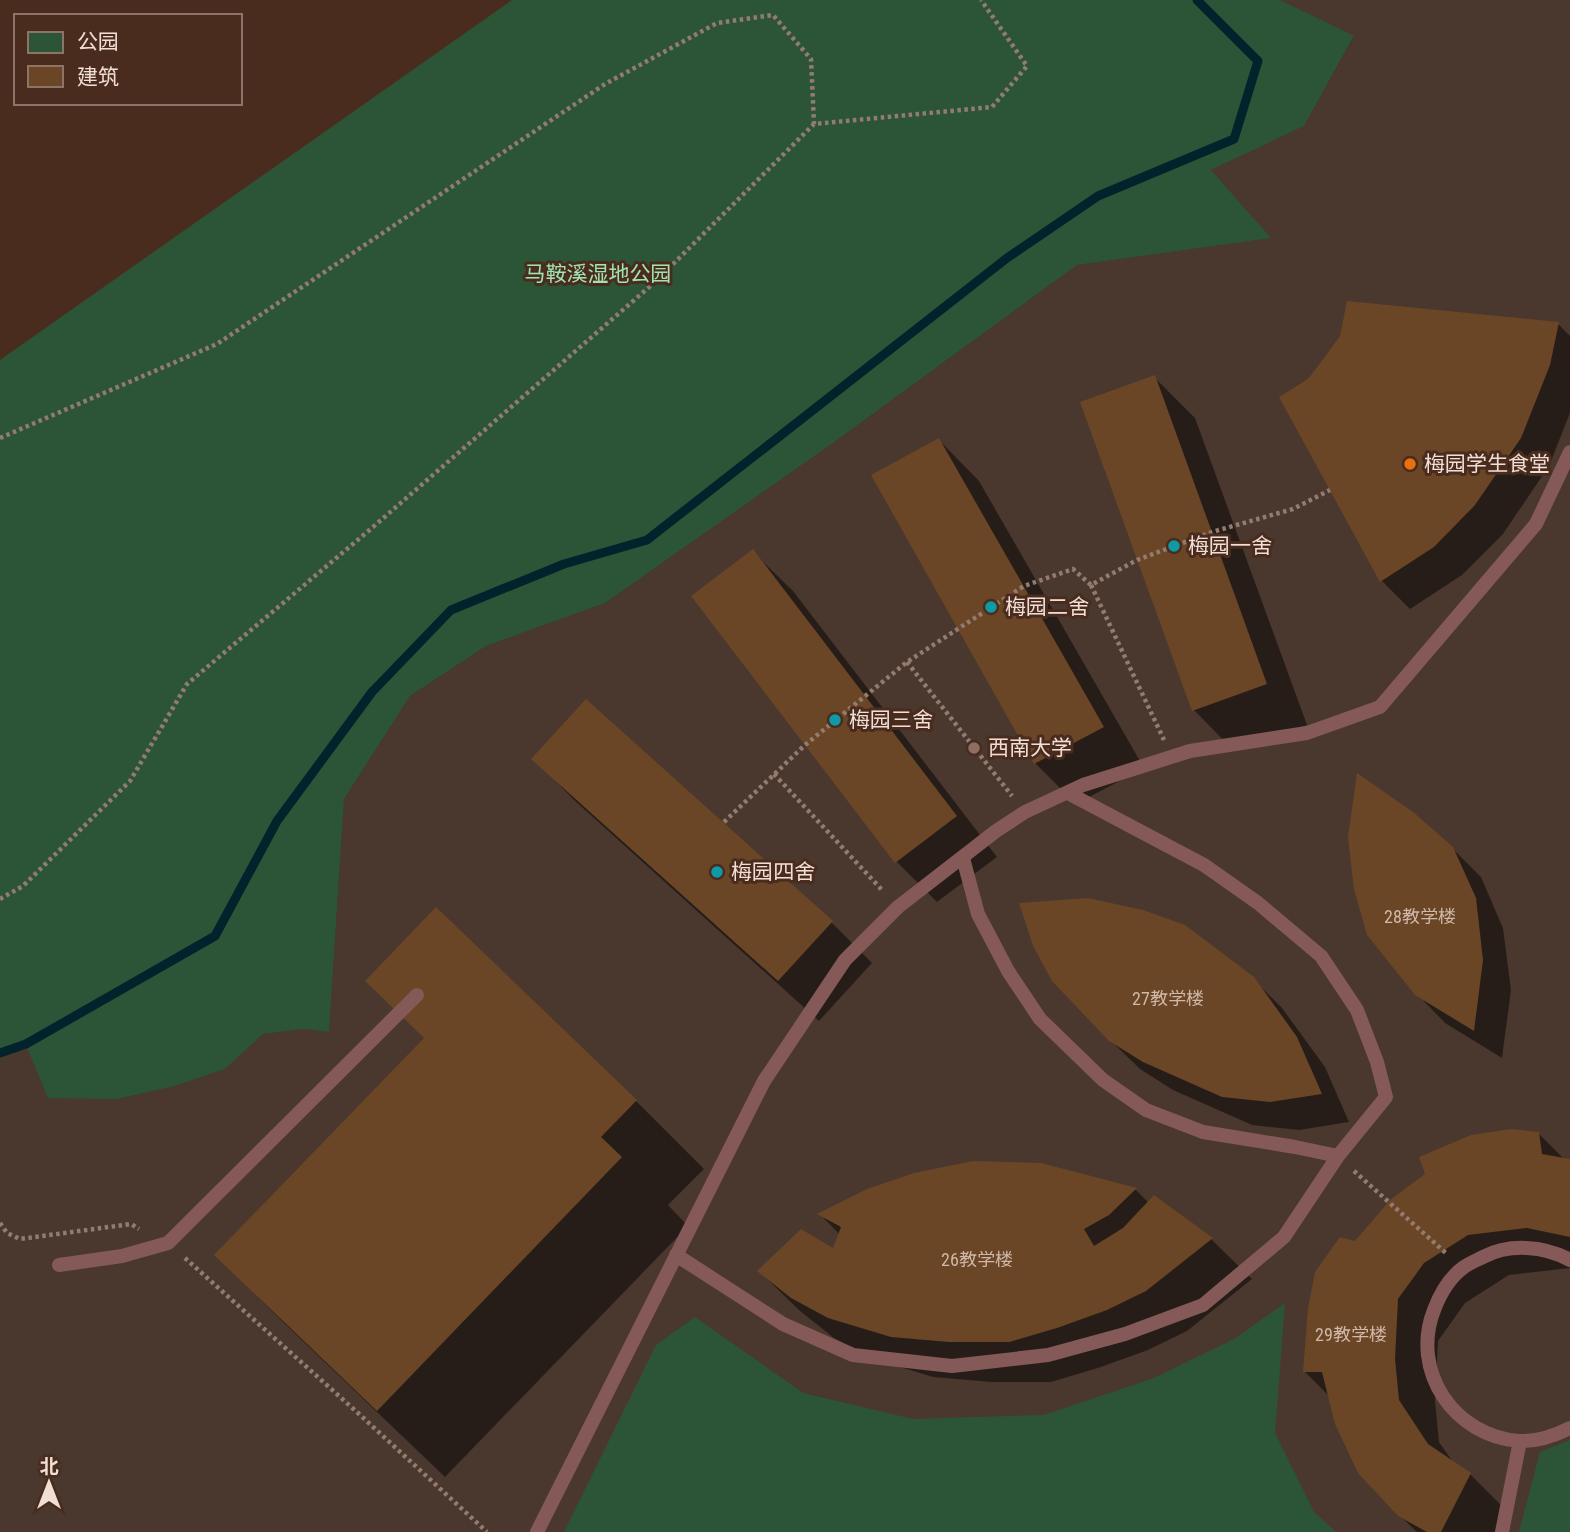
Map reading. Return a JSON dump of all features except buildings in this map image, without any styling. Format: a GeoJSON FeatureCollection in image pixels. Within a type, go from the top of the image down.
{"type":"FeatureCollection","features":[{"type":"Feature","properties":{"kind":"lane"},"geometry":{"type":"LineString","coordinates":[[537,1532],[764,1081],[845,960],[898,907],[1025,811],[1083,785],[1190,751],[1307,733],[1380,707],[1536,524],[1570,452]]}},
{"type":"Feature","properties":{"kind":"lane"},"geometry":{"type":"LineString","coordinates":[[676,1255],[783,1324],[853,1355],[952,1366],[1048,1355],[1125,1334],[1203,1305],[1284,1237],[1338,1156],[1387,1097],[1357,1010],[1321,956],[1258,903],[1204,865],[1068,793]]}},
{"type":"Feature","properties":{"kind":"lane"},"geometry":{"type":"LineString","coordinates":[[963,858],[978,914],[1008,971],[1040,1019],[1103,1080],[1146,1110],[1203,1132],[1338,1156]]}},
{"type":"Feature","properties":{"kind":"lane"},"geometry":{"type":"LineString","coordinates":[[59,1265],[122,1256],[168,1243],[417,995]]}},
{"type":"Feature","properties":{"kind":"lane"},"geometry":{"type":"LineString","coordinates":[[1570,1260],[1556,1252],[1525,1247],[1492,1252],[1463,1268],[1440,1293],[1428,1325],[1427,1358],[1437,1390],[1458,1416],[1487,1434],[1520,1441],[1550,1437],[1570,1428]]}},
{"type":"Feature","properties":{"kind":"lane"},"geometry":{"type":"LineString","coordinates":[[1502,1532],[1520,1441]]}},
{"type":"Feature","properties":{"kind":"path"},"geometry":{"type":"LineString","coordinates":[[0,899],[23,886],[130,781],[187,684],[655,282],[814,124],[992,107],[1027,66],[981,0]]}},
{"type":"Feature","properties":{"kind":"path"},"geometry":{"type":"LineString","coordinates":[[0,438],[217,344],[605,83],[717,23],[773,15],[811,59],[814,124]]}},
{"type":"Feature","properties":{"kind":"path"},"geometry":{"type":"LineString","coordinates":[[1091,585],[1137,561],[1212,532],[1293,509],[1330,491]]}},
{"type":"Feature","properties":{"kind":"path"},"geometry":{"type":"LineString","coordinates":[[724,822],[805,745],[907,662],[1024,586],[1073,569],[1091,585],[1172,757]]}},
{"type":"Feature","properties":{"kind":"path"},"geometry":{"type":"LineString","coordinates":[[907,662],[1025,811]]}},
{"type":"Feature","properties":{"kind":"path"},"geometry":{"type":"LineString","coordinates":[[774,774],[898,907]]}},
{"type":"Feature","properties":{"kind":"path"},"geometry":{"type":"LineString","coordinates":[[1338,1156],[1463,1268]]}},
{"type":"Feature","properties":{"kind":"path"},"geometry":{"type":"LineString","coordinates":[[0,1223],[7,1233],[20,1239],[131,1224],[168,1243],[488,1532]]}},
{"type":"Feature","properties":{"kind":"shaded area","name":"西南大学"},"geometry":{"type":"Polygon","coordinates":[[[1280,0],[1570,0],[1570,1532],[0,1532],[0,1053],[26,1044],[117,1099],[175,1086],[225,1069],[263,1034],[304,1029],[329,1032],[344,799],[410,696],[486,646],[605,603],[833,443],[1077,265],[1270,238],[1211,170],[1304,126],[1354,37],[1280,0]]]}},
{"type":"Feature","properties":{"kind":"green space","name":"马鞍溪湿地公园"},"geometry":{"type":"Polygon","coordinates":[[[512,0],[1280,0],[1354,36],[1304,126],[1211,170],[1271,238],[1077,265],[833,443],[605,603],[486,646],[410,696],[344,799],[329,1032],[304,1029],[263,1034],[225,1069],[175,1086],[117,1099],[48,1098],[26,1045],[0,1053],[0,360],[512,0]]]}},
{"type":"Feature","properties":{"kind":"green space"},"geometry":{"type":"Polygon","coordinates":[[[1285,1303],[1275,1433],[1314,1512],[1336,1532],[564,1532],[656,1345],[695,1317],[803,1393],[913,1419],[1044,1415],[1154,1378],[1236,1338],[1285,1303]]]}},
{"type":"Feature","properties":{"kind":"green space"},"geometry":{"type":"Polygon","coordinates":[[[1570,1440],[1570,1532],[1519,1532],[1540,1452],[1570,1440]]]}},
{"type":"Feature","properties":{"kind":"waterway"},"geometry":{"type":"LineString","coordinates":[[0,1053],[26,1044],[215,936],[277,821],[372,692],[451,610],[564,564],[647,540],[1007,258],[1098,196],[1234,139],[1258,61],[1197,0]]}},
{"type":"Feature","properties":{"kind":"place","name":"梅园学生食堂"},"geometry":{"type":"Point","coordinates":[1410,464]}},
{"type":"Feature","properties":{"kind":"place","name":"梅园一舍"},"geometry":{"type":"Point","coordinates":[1174,546]}},
{"type":"Feature","properties":{"kind":"place","name":"梅园二舍"},"geometry":{"type":"Point","coordinates":[991,607]}},
{"type":"Feature","properties":{"kind":"place","name":"梅园三舍"},"geometry":{"type":"Point","coordinates":[835,720]}},
{"type":"Feature","properties":{"kind":"place","name":"西南大学"},"geometry":{"type":"Point","coordinates":[974,748]}},
{"type":"Feature","properties":{"kind":"place","name":"梅园四舍"},"geometry":{"type":"Point","coordinates":[717,872]}}]}
